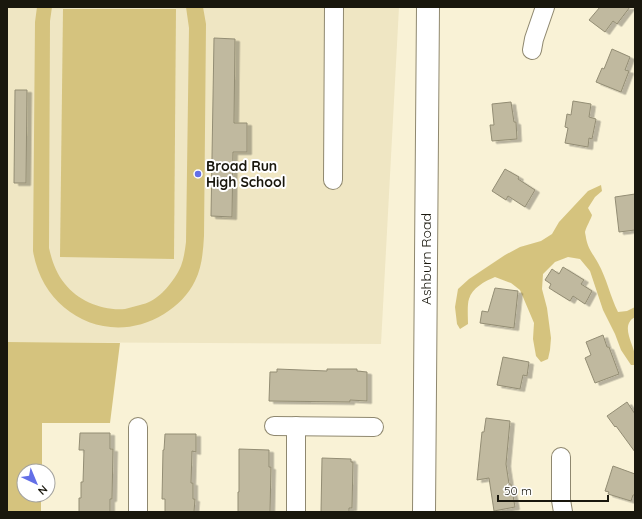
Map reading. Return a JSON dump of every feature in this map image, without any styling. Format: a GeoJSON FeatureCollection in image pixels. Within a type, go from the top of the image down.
{"type":"FeatureCollection","features":[{"type":"Feature","properties":{"kind":"main road","name":"Ashburn Road"},"geometry":{"type":"LineString","coordinates":[[424,512],[428,7]]}},
{"type":"Feature","properties":{"kind":"street"},"geometry":{"type":"LineString","coordinates":[[333,180],[334,7]]}},
{"type":"Feature","properties":{"kind":"street"},"geometry":{"type":"LineString","coordinates":[[532,50],[534,39],[545,7]]}},
{"type":"Feature","properties":{"kind":"street"},"geometry":{"type":"LineString","coordinates":[[274,426],[374,427]]}},
{"type":"Feature","properties":{"kind":"street"},"geometry":{"type":"LineString","coordinates":[[296,426],[296,512]]}},
{"type":"Feature","properties":{"kind":"street"},"geometry":{"type":"LineString","coordinates":[[138,427],[138,512]]}},
{"type":"Feature","properties":{"kind":"street"},"geometry":{"type":"LineString","coordinates":[[561,457],[561,500],[563,512]]}},
{"type":"Feature","properties":{"kind":"shaded area","name":"Broad Run High School"},"geometry":{"type":"Polygon","coordinates":[[[7,7],[399,7],[381,344],[7,342],[7,7]]]}},
{"type":"Feature","properties":{"kind":"shaded area"},"geometry":{"type":"Polygon","coordinates":[[[37,7],[52,7],[50,21],[50,253],[59,276],[70,290],[92,304],[108,308],[125,309],[140,305],[156,298],[172,281],[179,271],[183,260],[186,242],[189,28],[186,7],[203,7],[206,24],[204,236],[202,259],[195,281],[182,299],[164,314],[143,324],[122,327],[101,326],[82,319],[64,308],[50,292],[39,273],[33,251],[35,22],[37,7]]]}},
{"type":"Feature","properties":{"kind":"shaded area"},"geometry":{"type":"Polygon","coordinates":[[[63,9],[176,9],[174,259],[60,257],[63,9]]]}},
{"type":"Feature","properties":{"kind":"shaded area"},"geometry":{"type":"Polygon","coordinates":[[[601,185],[602,191],[595,197],[588,208],[592,215],[586,228],[586,238],[589,248],[604,275],[618,312],[627,311],[635,307],[635,317],[628,325],[628,329],[635,355],[635,365],[631,365],[621,350],[603,310],[590,271],[580,259],[568,257],[555,262],[543,274],[542,289],[547,308],[551,338],[548,359],[541,362],[536,356],[533,339],[534,323],[520,290],[511,283],[495,277],[483,283],[473,291],[468,301],[468,324],[460,329],[457,324],[455,307],[458,289],[469,279],[505,255],[520,247],[541,241],[552,234],[559,222],[588,191],[601,185]]]}},
{"type":"Feature","properties":{"kind":"shaded area"},"geometry":{"type":"Polygon","coordinates":[[[7,342],[120,343],[110,423],[42,423],[42,463],[16,463],[16,503],[41,503],[41,512],[7,512],[7,342]]]}},
{"type":"Feature","properties":{"kind":"building"},"geometry":{"type":"Polygon","coordinates":[[[600,7],[630,7],[617,24],[613,21],[605,32],[589,20],[600,7]]]}},
{"type":"Feature","properties":{"kind":"building"},"geometry":{"type":"Polygon","coordinates":[[[214,38],[235,39],[234,123],[247,123],[247,152],[233,152],[232,217],[211,216],[214,38]]]}},
{"type":"Feature","properties":{"kind":"building"},"geometry":{"type":"Polygon","coordinates":[[[612,49],[630,57],[625,70],[629,71],[621,92],[596,82],[602,68],[604,69],[612,49]]]}},
{"type":"Feature","properties":{"kind":"building"},"geometry":{"type":"Polygon","coordinates":[[[15,90],[27,90],[26,183],[14,183],[15,90]]]}},
{"type":"Feature","properties":{"kind":"building"},"geometry":{"type":"Polygon","coordinates":[[[573,101],[591,104],[589,117],[596,119],[592,139],[589,138],[588,147],[565,143],[568,128],[565,127],[567,114],[571,115],[573,101]]]}},
{"type":"Feature","properties":{"kind":"building"},"geometry":{"type":"Polygon","coordinates":[[[511,102],[514,122],[516,122],[517,139],[492,141],[490,125],[494,125],[492,104],[511,102]]]}},
{"type":"Feature","properties":{"kind":"building"},"geometry":{"type":"Polygon","coordinates":[[[505,169],[519,177],[518,179],[535,190],[525,207],[508,196],[506,200],[492,191],[505,169]]]}},
{"type":"Feature","properties":{"kind":"building"},"geometry":{"type":"Polygon","coordinates":[[[635,194],[635,230],[619,232],[615,197],[635,194]]]}},
{"type":"Feature","properties":{"kind":"building"},"geometry":{"type":"Polygon","coordinates":[[[563,267],[584,280],[581,284],[592,291],[585,304],[573,296],[570,301],[549,288],[551,284],[545,280],[552,269],[559,274],[563,267]]]}},
{"type":"Feature","properties":{"kind":"building"},"geometry":{"type":"Polygon","coordinates":[[[495,288],[518,291],[514,328],[480,323],[482,311],[488,312],[495,288]]]}},
{"type":"Feature","properties":{"kind":"building"},"geometry":{"type":"Polygon","coordinates":[[[603,335],[619,374],[595,383],[585,358],[591,355],[586,342],[603,335]]]}},
{"type":"Feature","properties":{"kind":"building"},"geometry":{"type":"Polygon","coordinates":[[[503,357],[529,362],[527,376],[523,375],[520,389],[497,385],[503,357]]]}},
{"type":"Feature","properties":{"kind":"building"},"geometry":{"type":"Polygon","coordinates":[[[277,369],[327,371],[327,369],[357,369],[357,371],[367,372],[367,401],[269,401],[270,372],[277,372],[277,369]]]}},
{"type":"Feature","properties":{"kind":"building"},"geometry":{"type":"Polygon","coordinates":[[[627,402],[635,414],[635,452],[607,416],[627,402]]]}},
{"type":"Feature","properties":{"kind":"building"},"geometry":{"type":"Polygon","coordinates":[[[486,418],[510,421],[506,464],[515,507],[494,511],[489,478],[477,480],[482,432],[484,432],[486,418]]]}},
{"type":"Feature","properties":{"kind":"building"},"geometry":{"type":"Polygon","coordinates":[[[80,433],[110,433],[110,449],[113,449],[112,499],[110,499],[110,512],[79,512],[81,482],[83,482],[84,450],[79,450],[80,433]]]}},
{"type":"Feature","properties":{"kind":"building"},"geometry":{"type":"Polygon","coordinates":[[[165,434],[196,434],[196,452],[192,451],[191,483],[193,483],[193,499],[195,499],[194,512],[165,512],[165,499],[162,499],[163,450],[165,434]]]}},
{"type":"Feature","properties":{"kind":"building"},"geometry":{"type":"Polygon","coordinates":[[[239,449],[269,450],[269,467],[271,467],[270,512],[238,512],[239,449]]]}},
{"type":"Feature","properties":{"kind":"building"},"geometry":{"type":"Polygon","coordinates":[[[322,458],[351,459],[351,462],[353,462],[352,508],[349,508],[349,512],[321,512],[322,458]]]}},
{"type":"Feature","properties":{"kind":"building"},"geometry":{"type":"Polygon","coordinates":[[[613,466],[635,474],[635,495],[633,495],[631,501],[608,494],[609,492],[605,491],[613,466]]]}},
{"type":"Feature","properties":{"kind":"place","name":"Broad Run High School"},"geometry":{"type":"Point","coordinates":[198,174]}}]}
